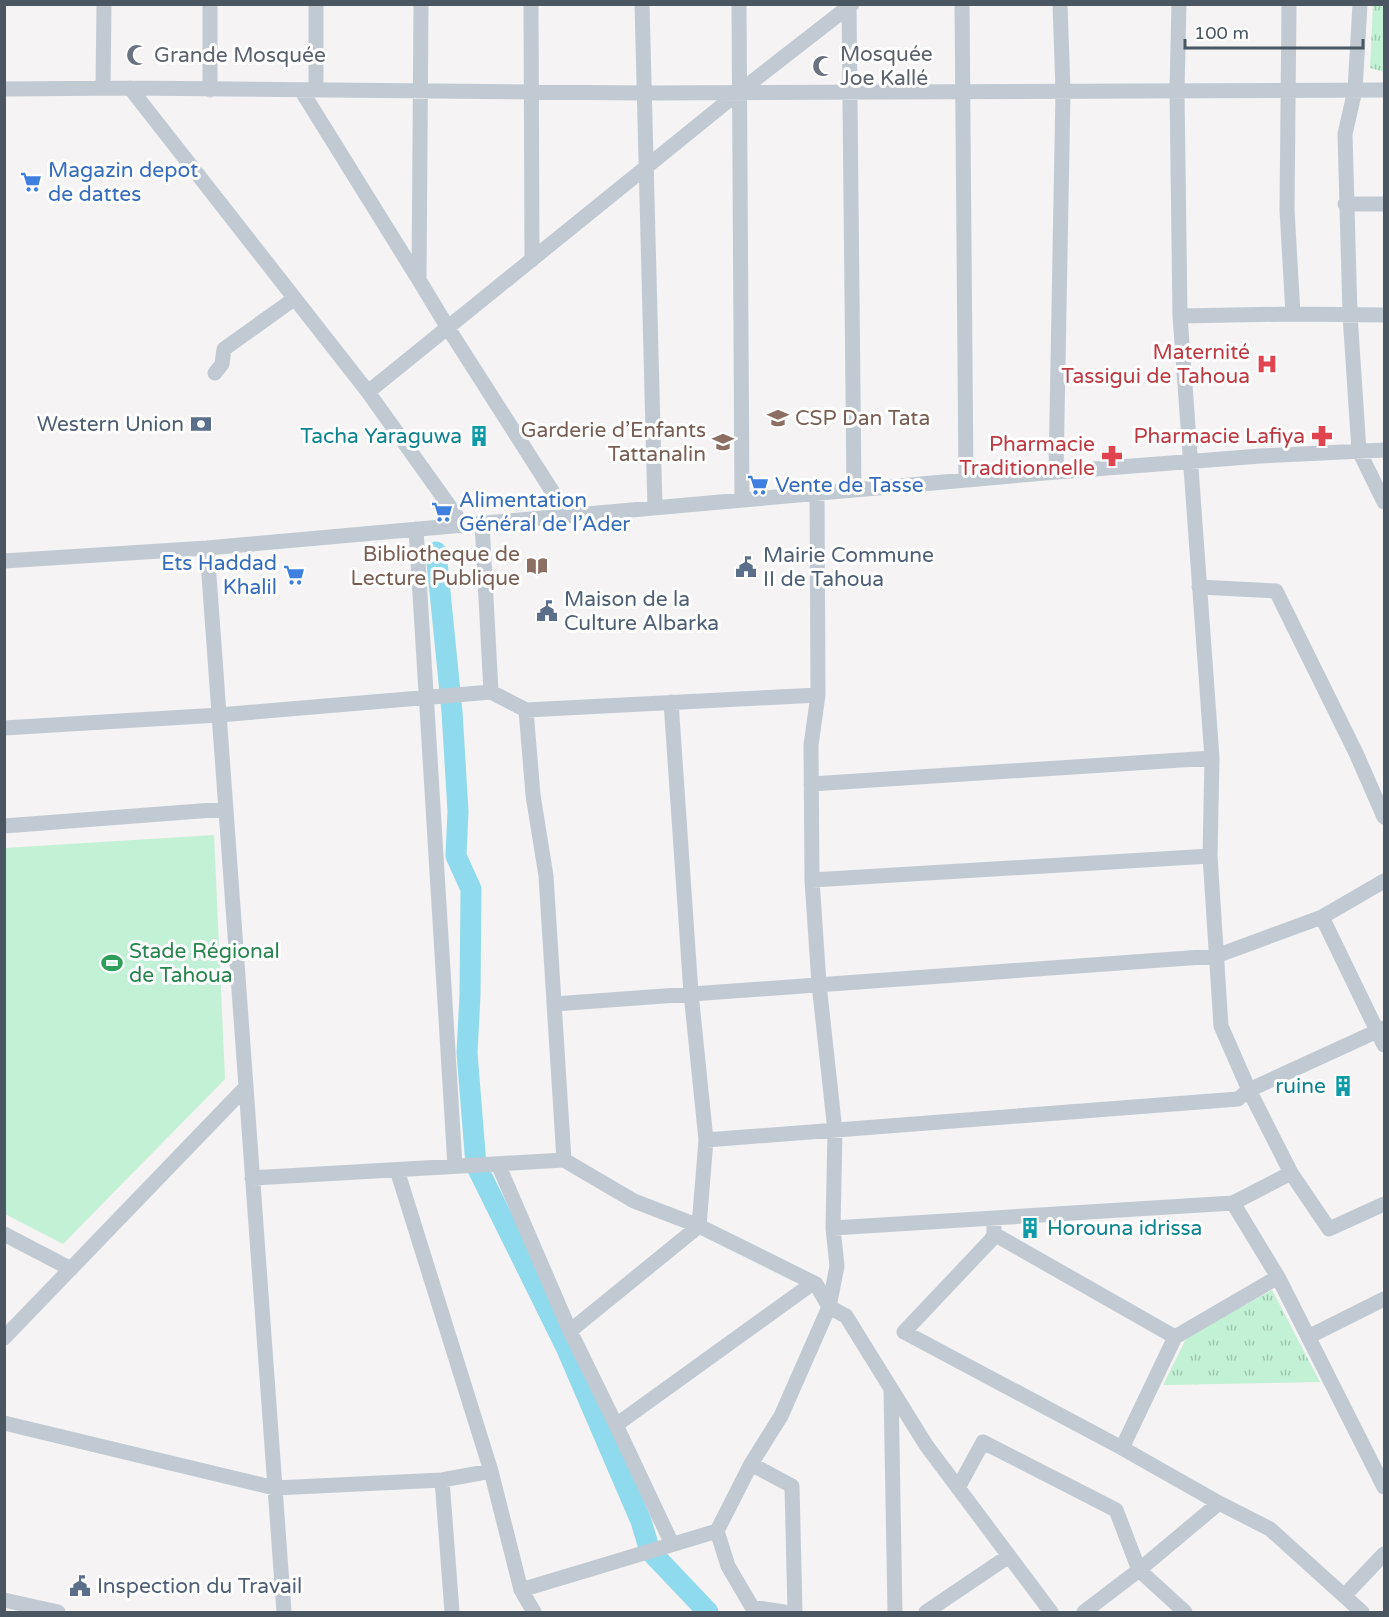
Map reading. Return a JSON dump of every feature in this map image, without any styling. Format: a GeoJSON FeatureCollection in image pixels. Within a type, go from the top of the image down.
{"type":"FeatureCollection","features":[{"type":"Feature","properties":{"kind":"street"},"geometry":{"type":"LineString","coordinates":[[103,88],[104,4]]}},
{"type":"Feature","properties":{"kind":"street"},"geometry":{"type":"LineString","coordinates":[[210,4],[210,90]]}},
{"type":"Feature","properties":{"kind":"street"},"geometry":{"type":"LineString","coordinates":[[316,4],[309,90],[447,328],[568,516]]}},
{"type":"Feature","properties":{"kind":"street"},"geometry":{"type":"LineString","coordinates":[[419,280],[421,4]]}},
{"type":"Feature","properties":{"kind":"street"},"geometry":{"type":"LineString","coordinates":[[531,4],[532,260]]}},
{"type":"Feature","properties":{"kind":"street"},"geometry":{"type":"LineString","coordinates":[[642,4],[655,508]]}},
{"type":"Feature","properties":{"kind":"street"},"geometry":{"type":"LineString","coordinates":[[739,4],[742,500]]}},
{"type":"Feature","properties":{"kind":"street"},"geometry":{"type":"LineString","coordinates":[[962,4],[966,480]]}},
{"type":"Feature","properties":{"kind":"street"},"geometry":{"type":"LineString","coordinates":[[1056,472],[1063,91],[1060,4]]}},
{"type":"Feature","properties":{"kind":"street"},"geometry":{"type":"LineString","coordinates":[[1179,4],[1177,90],[1180,316],[1212,758],[1210,856],[1221,1026],[1249,1090],[1291,1173],[1329,1229],[1384,1203]]}},
{"type":"Feature","properties":{"kind":"street"},"geometry":{"type":"LineString","coordinates":[[1289,4],[1287,210],[1293,314]]}},
{"type":"Feature","properties":{"kind":"street"},"geometry":{"type":"LineString","coordinates":[[1360,4],[1355,90],[1345,135],[1345,204],[1350,315],[1359,451],[1383,497]]}},
{"type":"Feature","properties":{"kind":"street"},"geometry":{"type":"LineString","coordinates":[[368,392],[850,6]]}},
{"type":"Feature","properties":{"kind":"street"},"geometry":{"type":"LineString","coordinates":[[850,6],[854,490]]}},
{"type":"Feature","properties":{"kind":"street"},"geometry":{"type":"LineString","coordinates":[[130,88],[368,392],[463,525]]}},
{"type":"Feature","properties":{"kind":"street"},"geometry":{"type":"LineString","coordinates":[[4,89],[643,93],[1384,90]]}},
{"type":"Feature","properties":{"kind":"street"},"geometry":{"type":"LineString","coordinates":[[1345,204],[1384,204]]}},
{"type":"Feature","properties":{"kind":"street"},"geometry":{"type":"LineString","coordinates":[[215,373],[222,364],[224,349],[294,299]]}},
{"type":"Feature","properties":{"kind":"street"},"geometry":{"type":"LineString","coordinates":[[1180,316],[1384,315]]}},
{"type":"Feature","properties":{"kind":"street"},"geometry":{"type":"LineString","coordinates":[[4,561],[207,548],[1190,461],[1384,450]]}},
{"type":"Feature","properties":{"kind":"street"},"geometry":{"type":"LineString","coordinates":[[784,1612],[752,1607],[728,1566],[717,1531],[751,1464],[781,1416],[830,1307],[837,1266],[833,1228],[835,1131],[819,984],[812,880],[811,745],[818,695],[817,493]]}},
{"type":"Feature","properties":{"kind":"street"},"geometry":{"type":"LineString","coordinates":[[482,523],[491,692]]}},
{"type":"Feature","properties":{"kind":"street"},"geometry":{"type":"LineString","coordinates":[[416,530],[455,1167]]}},
{"type":"Feature","properties":{"kind":"street"},"geometry":{"type":"LineString","coordinates":[[207,548],[284,1612]]}},
{"type":"Feature","properties":{"kind":"street"},"geometry":{"type":"LineString","coordinates":[[1199,587],[1276,591],[1356,753],[1384,817]]}},
{"type":"Feature","properties":{"kind":"street"},"geometry":{"type":"LineString","coordinates":[[4,728],[219,715],[491,692],[526,710],[818,695]]}},
{"type":"Feature","properties":{"kind":"street"},"geometry":{"type":"LineString","coordinates":[[570,1331],[699,1226],[706,1140],[691,993],[671,702]]}},
{"type":"Feature","properties":{"kind":"street"},"geometry":{"type":"LineString","coordinates":[[526,710],[533,795],[546,876],[564,1160]]}},
{"type":"Feature","properties":{"kind":"street"},"geometry":{"type":"LineString","coordinates":[[811,783],[1212,758]]}},
{"type":"Feature","properties":{"kind":"street"},"geometry":{"type":"LineString","coordinates":[[4,826],[226,810]]}},
{"type":"Feature","properties":{"kind":"street"},"geometry":{"type":"LineString","coordinates":[[812,880],[1210,856]]}},
{"type":"Feature","properties":{"kind":"street"},"geometry":{"type":"LineString","coordinates":[[555,1004],[1216,956],[1322,917],[1384,881]]}},
{"type":"Feature","properties":{"kind":"street"},"geometry":{"type":"LineString","coordinates":[[706,1140],[1238,1100],[1249,1090],[1382,1035],[1322,917]]}},
{"type":"Feature","properties":{"kind":"street"},"geometry":{"type":"LineString","coordinates":[[4,1338],[246,1087]]}},
{"type":"Feature","properties":{"kind":"street"},"geometry":{"type":"LineString","coordinates":[[252,1178],[564,1160],[634,1201],[699,1226],[816,1284],[830,1307],[846,1316],[926,1445],[1052,1612]]}},
{"type":"Feature","properties":{"kind":"street"},"geometry":{"type":"LineString","coordinates":[[498,1164],[570,1331],[672,1544]]}},
{"type":"Feature","properties":{"kind":"street"},"geometry":{"type":"LineString","coordinates":[[397,1170],[491,1471],[521,1590],[534,1612]]}},
{"type":"Feature","properties":{"kind":"street"},"geometry":{"type":"LineString","coordinates":[[833,1228],[1233,1203],[1291,1173]]}},
{"type":"Feature","properties":{"kind":"street"},"geometry":{"type":"LineString","coordinates":[[1233,1203],[1278,1277],[1384,1487]]}},
{"type":"Feature","properties":{"kind":"street"},"geometry":{"type":"LineString","coordinates":[[994,1218],[994,1234],[991,1240],[899,1337],[1122,1448],[1270,1529],[1362,1612]]}},
{"type":"Feature","properties":{"kind":"street"},"geometry":{"type":"LineString","coordinates":[[4,1234],[71,1269]]}},
{"type":"Feature","properties":{"kind":"street"},"geometry":{"type":"LineString","coordinates":[[994,1234],[1175,1336]]}},
{"type":"Feature","properties":{"kind":"street"},"geometry":{"type":"LineString","coordinates":[[1122,1448],[1175,1336],[1278,1277]]}},
{"type":"Feature","properties":{"kind":"street"},"geometry":{"type":"LineString","coordinates":[[616,1425],[813,1283]]}},
{"type":"Feature","properties":{"kind":"street"},"geometry":{"type":"LineString","coordinates":[[1308,1337],[1384,1299]]}},
{"type":"Feature","properties":{"kind":"street"},"geometry":{"type":"LineString","coordinates":[[891,1389],[895,1612]]}},
{"type":"Feature","properties":{"kind":"street"},"geometry":{"type":"LineString","coordinates":[[4,1423],[275,1488],[442,1480],[491,1471]]}},
{"type":"Feature","properties":{"kind":"street"},"geometry":{"type":"LineString","coordinates":[[958,1488],[983,1442],[1116,1510],[1139,1570],[1185,1612]]}},
{"type":"Feature","properties":{"kind":"street"},"geometry":{"type":"LineString","coordinates":[[751,1464],[792,1486],[795,1612]]}},
{"type":"Feature","properties":{"kind":"street"},"geometry":{"type":"LineString","coordinates":[[442,1480],[452,1612]]}},
{"type":"Feature","properties":{"kind":"street"},"geometry":{"type":"LineString","coordinates":[[1084,1612],[1139,1570],[1219,1503]]}},
{"type":"Feature","properties":{"kind":"street"},"geometry":{"type":"LineString","coordinates":[[521,1590],[717,1531]]}},
{"type":"Feature","properties":{"kind":"street"},"geometry":{"type":"LineString","coordinates":[[1344,1596],[1384,1554]]}},
{"type":"Feature","properties":{"kind":"street"},"geometry":{"type":"LineString","coordinates":[[926,1612],[1009,1556]]}},
{"type":"Feature","properties":{"kind":"street"},"geometry":{"type":"LineString","coordinates":[[4,1600],[58,1612]]}},
{"type":"Feature","properties":{"kind":"green space"},"geometry":{"type":"Polygon","coordinates":[[[1373,5],[1384,5],[1384,72],[1370,68],[1373,5]]]}},
{"type":"Feature","properties":{"kind":"green space","name":"Stade Régional de Tahoua"},"geometry":{"type":"Polygon","coordinates":[[[214,835],[225,1079],[63,1244],[5,1214],[5,848],[214,835]]]}},
{"type":"Feature","properties":{"kind":"green space"},"geometry":{"type":"Polygon","coordinates":[[[1272,1290],[1320,1382],[1163,1385],[1187,1337],[1272,1290]]]}},
{"type":"Feature","properties":{"kind":"waterway"},"geometry":{"type":"LineString","coordinates":[[436,552],[452,712],[458,811],[456,856],[471,889],[467,1053],[476,1165],[566,1347],[641,1521],[650,1551],[708,1612]]}},
{"type":"Feature","properties":{"kind":"place","name":"Grande Mosquée"},"geometry":{"type":"Point","coordinates":[137,55]}},
{"type":"Feature","properties":{"kind":"place","name":"Mosquée Joe Kallé"},"geometry":{"type":"Point","coordinates":[823,66]}},
{"type":"Feature","properties":{"kind":"place","name":"Magazin depot de dattes"},"geometry":{"type":"Point","coordinates":[31,182]}},
{"type":"Feature","properties":{"kind":"place","name":"Maternité Tassigui de Tahoua"},"geometry":{"type":"Point","coordinates":[1267,364]}},
{"type":"Feature","properties":{"kind":"place","name":"CSP Dan Tata"},"geometry":{"type":"Point","coordinates":[778,418]}},
{"type":"Feature","properties":{"kind":"place","name":"Western Union"},"geometry":{"type":"Point","coordinates":[201,424]}},
{"type":"Feature","properties":{"kind":"place","name":"Tacha Yaraguwa"},"geometry":{"type":"Point","coordinates":[479,436]}},
{"type":"Feature","properties":{"kind":"place","name":"Pharmacie Lafiya"},"geometry":{"type":"Point","coordinates":[1322,436]}},
{"type":"Feature","properties":{"kind":"place","name":"Garderie d’Enfants Tattanalin"},"geometry":{"type":"Point","coordinates":[723,442]}},
{"type":"Feature","properties":{"kind":"place","name":"Pharmacie Traditionnelle"},"geometry":{"type":"Point","coordinates":[1112,456]}},
{"type":"Feature","properties":{"kind":"place","name":"Vente de Tasse"},"geometry":{"type":"Point","coordinates":[758,485]}},
{"type":"Feature","properties":{"kind":"place","name":"Alimentation Général de l’Ader"},"geometry":{"type":"Point","coordinates":[442,512]}},
{"type":"Feature","properties":{"kind":"place","name":"Bibliotheque de Lecture Publique"},"geometry":{"type":"Point","coordinates":[537,566]}},
{"type":"Feature","properties":{"kind":"place","name":"Mairie Commune II de Tahoua"},"geometry":{"type":"Point","coordinates":[746,567]}},
{"type":"Feature","properties":{"kind":"place","name":"Ets Haddad Khalil"},"geometry":{"type":"Point","coordinates":[294,575]}},
{"type":"Feature","properties":{"kind":"place","name":"Maison de la Culture Albarka"},"geometry":{"type":"Point","coordinates":[547,611]}},
{"type":"Feature","properties":{"kind":"place","name":"Stade Régional de Tahoua"},"geometry":{"type":"Point","coordinates":[112,963]}},
{"type":"Feature","properties":{"kind":"place","name":"ruine"},"geometry":{"type":"Point","coordinates":[1343,1086]}},
{"type":"Feature","properties":{"kind":"place","name":"Horouna idrissa"},"geometry":{"type":"Point","coordinates":[1030,1228]}},
{"type":"Feature","properties":{"kind":"place","name":"Inspection du Travail"},"geometry":{"type":"Point","coordinates":[80,1586]}}]}
